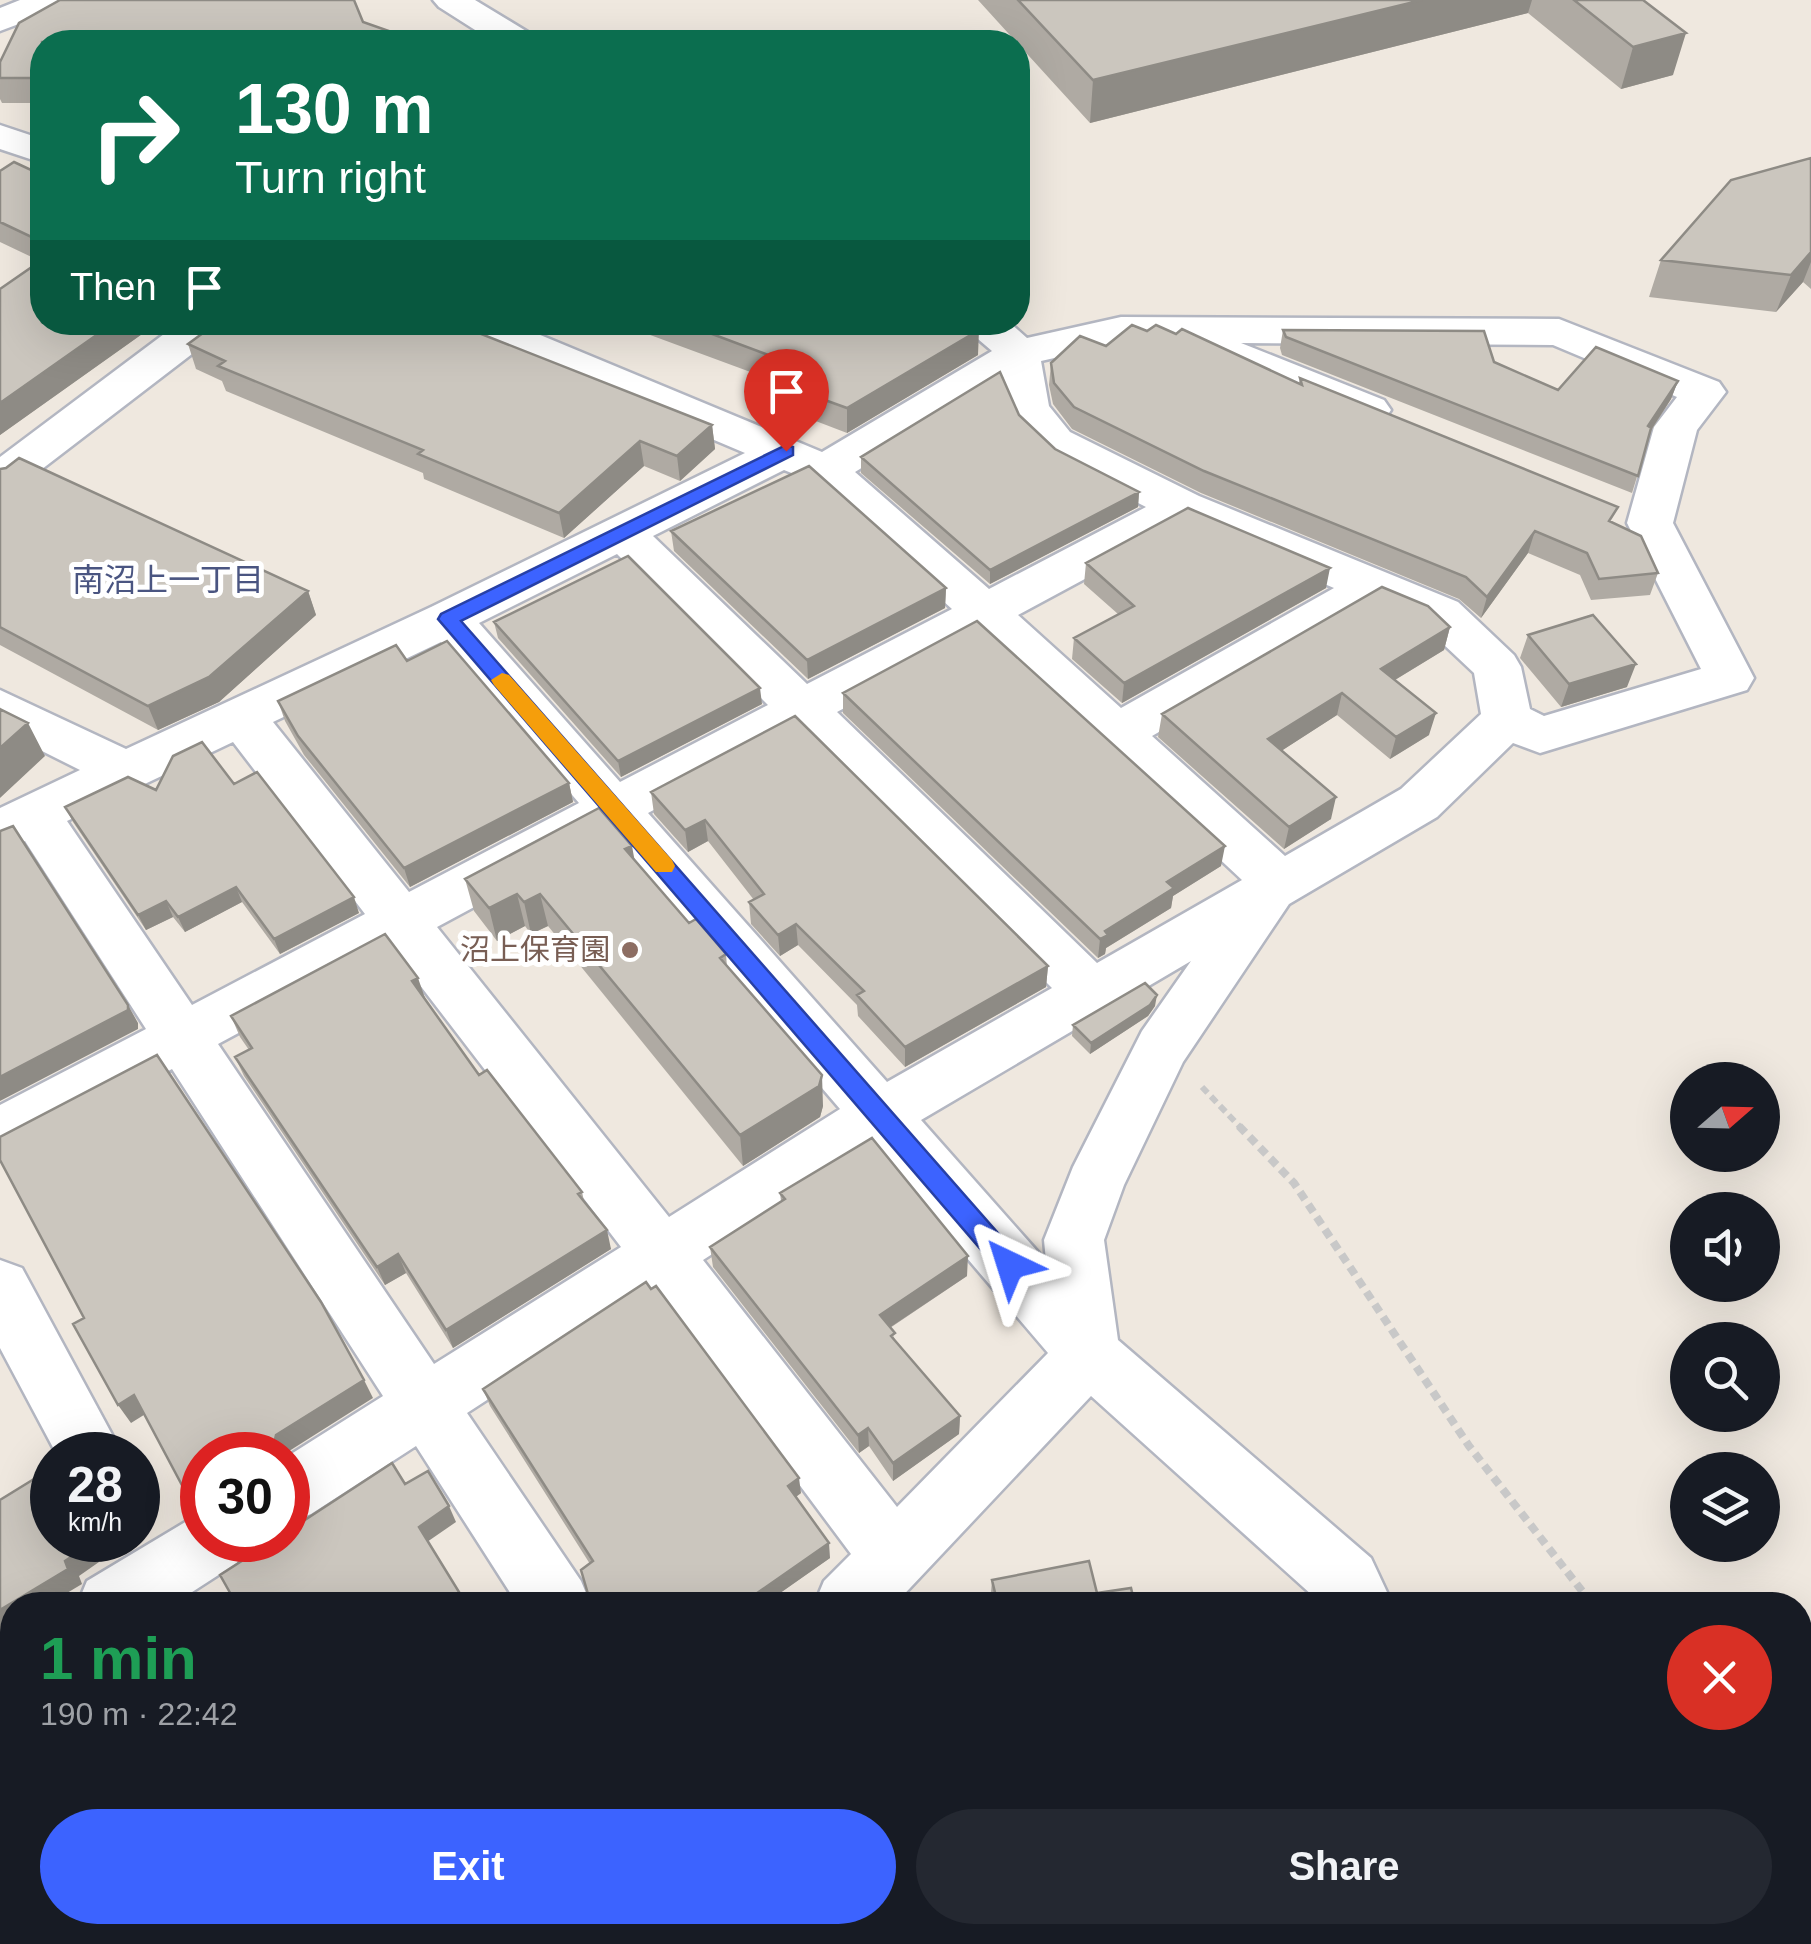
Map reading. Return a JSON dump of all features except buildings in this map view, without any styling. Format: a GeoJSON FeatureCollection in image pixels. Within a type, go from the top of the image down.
{"type":"FeatureCollection","features":[{"type":"Feature","properties":{"kind":"street"},"geometry":{"type":"LineString","coordinates":[[0,20],[52,0]]}},
{"type":"Feature","properties":{"kind":"street"},"geometry":{"type":"LineString","coordinates":[[450,0],[499,30]]}},
{"type":"Feature","properties":{"kind":"street"},"geometry":{"type":"LineString","coordinates":[[0,136],[30,147]]}},
{"type":"Feature","properties":{"kind":"street"},"geometry":{"type":"LineString","coordinates":[[548,1592],[180,1037],[18,822],[448,619],[622,532],[806,460],[1018,353],[1121,330],[1559,332],[1704,392],[1676,427],[1632,516],[1730,678],[1540,734],[1507,719]]}},
{"type":"Feature","properties":{"kind":"street"},"geometry":{"type":"LineString","coordinates":[[1177,332],[1414,428]]}},
{"type":"Feature","properties":{"kind":"street"},"geometry":{"type":"LineString","coordinates":[[0,479],[190,335]]}},
{"type":"Feature","properties":{"kind":"street"},"geometry":{"type":"LineString","coordinates":[[503,335],[806,460],[983,610],[1278,881]]}},
{"type":"Feature","properties":{"kind":"street"},"geometry":{"type":"LineString","coordinates":[[999,335],[1018,353],[1028,408],[1054,442],[1183,506],[1441,614],[1497,667],[1507,719]]}},
{"type":"Feature","properties":{"kind":"street"},"geometry":{"type":"LineString","coordinates":[[0,1133],[1183,506]]}},
{"type":"Feature","properties":{"kind":"street"},"geometry":{"type":"LineString","coordinates":[[622,532],[1090,991]]}},
{"type":"Feature","properties":{"kind":"street"},"geometry":{"type":"LineString","coordinates":[[1117,733],[1372,587]]}},
{"type":"Feature","properties":{"kind":"street"},"geometry":{"type":"LineString","coordinates":[[448,619],[1089,1354],[1347,1581],[1352,1592]]}},
{"type":"Feature","properties":{"kind":"street"},"geometry":{"type":"LineString","coordinates":[[0,708],[125,771]]}},
{"type":"Feature","properties":{"kind":"street"},"geometry":{"type":"LineString","coordinates":[[242,716],[662,1253],[893,1556]]}},
{"type":"Feature","properties":{"kind":"street"},"geometry":{"type":"LineString","coordinates":[[310,1478],[878,1116],[1418,802],[1507,719]]}},
{"type":"Feature","properties":{"kind":"street"},"geometry":{"type":"LineString","coordinates":[[1089,1354],[1074,1240],[1094,1185],[1162,1047],[1278,881]]}},
{"type":"Feature","properties":{"kind":"street"},"geometry":{"type":"LineString","coordinates":[[0,1288],[18,1363],[73,1432]]}},
{"type":"Feature","properties":{"kind":"street"},"geometry":{"type":"LineString","coordinates":[[860,1592],[1089,1354]]}},
{"type":"Feature","properties":{"kind":"street"},"geometry":{"type":"LineString","coordinates":[[144,1582],[180,1560]]}},
{"type":"Feature","properties":{"kind":"path"},"geometry":{"type":"LineString","coordinates":[[1162,1047],[1294,1183],[1469,1446],[1583,1592]]}},
{"type":"Feature","properties":{"kind":"slow traffic"},"geometry":{"type":"LineString","coordinates":[[502,680],[664,866]]}},
{"type":"Feature","properties":{"kind":"place","name":"沼上保育園"},"geometry":{"type":"Point","coordinates":[630,950]}},
{"type":"Feature","properties":{"kind":"district","name":"南沼上一丁目"},"geometry":{"type":"Point","coordinates":[168,580]}},
{"type":"Feature","properties":{"kind":"route"},"geometry":{"type":"LineString","coordinates":[[786,451],[448,619],[1010,1265]]}}]}
